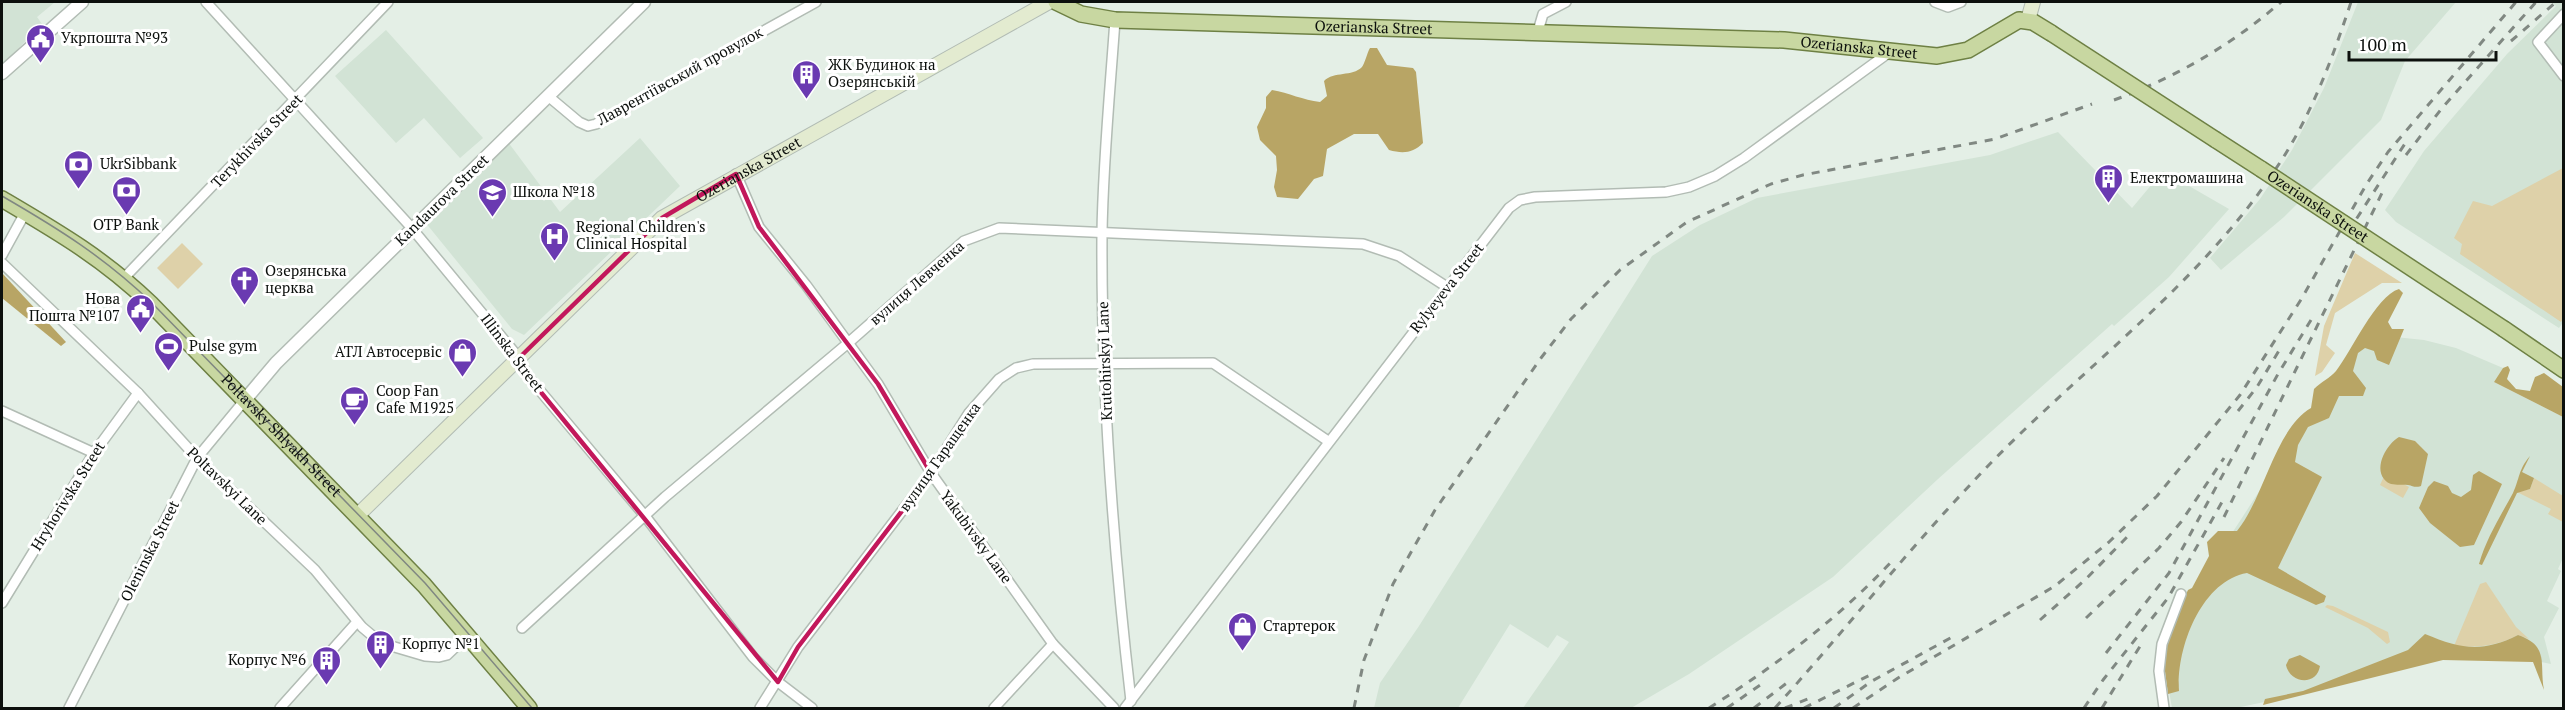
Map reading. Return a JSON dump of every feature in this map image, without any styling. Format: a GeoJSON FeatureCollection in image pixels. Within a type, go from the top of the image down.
{"type":"FeatureCollection","features":[{"type":"Feature","properties":{"kind":"main road","name":"Ozerianska Street"},"geometry":{"type":"LineString","coordinates":[[357,515],[662,218],[736,174],[1049,2]]}},
{"type":"Feature","properties":{"kind":"main road","name":"Ozerianska Street"},"geometry":{"type":"LineString","coordinates":[[1056,2],[1081,14],[1115,20],[1214,25],[1784,40],[1936,56],[1953,54],[1978,45],[2014,22],[2028,20],[2561,367]]}},
{"type":"Feature","properties":{"kind":"main road"},"geometry":{"type":"LineString","coordinates":[[2028,20],[2033,2]]}},
{"type":"Feature","properties":{"kind":"main road","name":"Poltavsky Shlyakh Street"},"geometry":{"type":"LineString","coordinates":[[2,199],[76,242],[124,278],[357,515],[468,635],[529,708]]}},
{"type":"Feature","properties":{"kind":"street"},"geometry":{"type":"LineString","coordinates":[[2,73],[82,2]]}},
{"type":"Feature","properties":{"kind":"street","name":"Illinska Street"},"geometry":{"type":"LineString","coordinates":[[206,2],[412,229],[519,358],[526,374],[645,516],[753,657],[778,682],[812,708]]}},
{"type":"Feature","properties":{"kind":"street","name":"Terykhivska Street"},"geometry":{"type":"LineString","coordinates":[[124,278],[388,2]]}},
{"type":"Feature","properties":{"kind":"street","name":"Kandaurova Street"},"geometry":{"type":"LineString","coordinates":[[244,401],[276,363],[644,2]]}},
{"type":"Feature","properties":{"kind":"street","name":"Лаврентіївський провулок"},"geometry":{"type":"LineString","coordinates":[[548,96],[579,122],[588,126],[596,124],[816,2]]}},
{"type":"Feature","properties":{"kind":"street"},"geometry":{"type":"LineString","coordinates":[[1538,32],[1543,14],[1566,2]]}},
{"type":"Feature","properties":{"kind":"street"},"geometry":{"type":"LineString","coordinates":[[1935,2],[1948,8],[1961,2]]}},
{"type":"Feature","properties":{"kind":"street"},"geometry":{"type":"LineString","coordinates":[[2564,14],[2538,42],[2564,76]]}},
{"type":"Feature","properties":{"kind":"street","name":"Krutohirskyi Lane"},"geometry":{"type":"LineString","coordinates":[[1115,20],[1102,231],[1103,364],[1115,568],[1128,705]]}},
{"type":"Feature","properties":{"kind":"street","name":"Rylyeyeva Street"},"geometry":{"type":"LineString","coordinates":[[1128,705],[1328,441],[1509,208],[1520,200],[1666,192],[1689,187],[1715,176],[1744,158],[1891,51]]}},
{"type":"Feature","properties":{"kind":"street","name":"Yakubivsky Lane"},"geometry":{"type":"LineString","coordinates":[[736,174],[759,227],[806,285],[878,384],[931,473],[1053,644],[1114,708]]}},
{"type":"Feature","properties":{"kind":"street"},"geometry":{"type":"LineString","coordinates":[[2,255],[25,213]]}},
{"type":"Feature","properties":{"kind":"street","name":"вулиця Левченка"},"geometry":{"type":"LineString","coordinates":[[522,628],[645,516],[964,241],[999,228],[1363,244],[1399,256],[1447,287]]}},
{"type":"Feature","properties":{"kind":"street","name":"Poltavskyi Lane"},"geometry":{"type":"LineString","coordinates":[[2,262],[138,393],[197,458],[315,570],[357,622],[381,643],[425,656],[447,655],[468,635]]}},
{"type":"Feature","properties":{"kind":"street","name":"вулиця Гаращенка"},"geometry":{"type":"LineString","coordinates":[[760,708],[798,647],[931,473],[969,413],[999,379],[1016,368],[1033,364],[1214,363],[1328,441]]}},
{"type":"Feature","properties":{"kind":"street","name":"Hryhorivska Street"},"geometry":{"type":"LineString","coordinates":[[2,603],[94,453],[138,393]]}},
{"type":"Feature","properties":{"kind":"street","name":"Oleninska Street"},"geometry":{"type":"LineString","coordinates":[[69,708],[197,458],[244,401]]}},
{"type":"Feature","properties":{"kind":"street"},"geometry":{"type":"LineString","coordinates":[[2,411],[94,453]]}},
{"type":"Feature","properties":{"kind":"street"},"geometry":{"type":"LineString","coordinates":[[2164,708],[2159,671],[2162,644],[2181,594]]}},
{"type":"Feature","properties":{"kind":"street"},"geometry":{"type":"LineString","coordinates":[[280,708],[357,622]]}},
{"type":"Feature","properties":{"kind":"street"},"geometry":{"type":"LineString","coordinates":[[994,708],[1053,644]]}},
{"type":"Feature","properties":{"kind":"highlighted area"},"geometry":{"type":"Polygon","coordinates":[[[736,174],[759,227],[878,384],[931,473],[798,647],[778,682],[526,374],[519,358],[662,218],[736,174]]]}},
{"type":"Feature","properties":{"kind":"shaded area"},"geometry":{"type":"Polygon","coordinates":[[[2,2],[55,2],[37,17],[42,24],[2,65],[2,2]]]}},
{"type":"Feature","properties":{"kind":"shaded area"},"geometry":{"type":"Polygon","coordinates":[[[2358,2],[2456,2],[2405,61],[2381,120],[2284,217],[2221,270],[2210,258],[2260,199],[2292,150],[2324,88],[2358,2]]]}},
{"type":"Feature","properties":{"kind":"shaded area"},"geometry":{"type":"Polygon","coordinates":[[[2551,2],[2563,2],[2564,321],[2559,328],[2396,222],[2385,210],[2424,151],[2507,54],[2556,6],[2551,2]]]}},
{"type":"Feature","properties":{"kind":"shaded area"},"geometry":{"type":"Polygon","coordinates":[[[386,30],[483,138],[460,158],[424,118],[396,143],[335,76],[386,30]]]}},
{"type":"Feature","properties":{"kind":"shaded area"},"geometry":{"type":"Polygon","coordinates":[[[1370,48],[1377,48],[1387,65],[1413,68],[1416,72],[1423,143],[1412,151],[1399,152],[1389,150],[1378,134],[1354,134],[1327,149],[1323,176],[1314,179],[1298,199],[1277,197],[1274,187],[1277,170],[1276,156],[1260,140],[1257,127],[1266,108],[1266,97],[1272,90],[1320,102],[1327,96],[1324,81],[1333,76],[1358,70],[1362,67],[1370,48]]]}},
{"type":"Feature","properties":{"kind":"shaded area"},"geometry":{"type":"Polygon","coordinates":[[[2058,132],[2132,208],[2163,171],[2229,209],[2169,277],[2114,326],[2112,324],[1938,479],[1833,577],[1689,674],[1631,708],[1523,708],[1569,642],[1557,635],[1548,648],[1510,624],[1458,708],[1374,708],[1380,683],[1419,626],[1652,256],[1700,225],[1757,198],[1990,155],[2058,132]]]}},
{"type":"Feature","properties":{"kind":"shaded area"},"geometry":{"type":"Polygon","coordinates":[[[640,138],[680,186],[524,335],[512,329],[425,222],[508,142],[560,212],[640,138]]]}},
{"type":"Feature","properties":{"kind":"shaded area"},"geometry":{"type":"Polygon","coordinates":[[[2563,168],[2564,318],[2561,322],[2460,254],[2462,244],[2454,238],[2473,201],[2492,206],[2563,168]]]}},
{"type":"Feature","properties":{"kind":"shaded area"},"geometry":{"type":"Polygon","coordinates":[[[182,243],[203,264],[178,289],[157,268],[182,243]]]}},
{"type":"Feature","properties":{"kind":"shaded area"},"geometry":{"type":"Polygon","coordinates":[[[2355,253],[2402,283],[2382,283],[2335,313],[2326,345],[2335,353],[2322,372],[2315,376],[2324,326],[2355,253]]]}},
{"type":"Feature","properties":{"kind":"shaded area"},"geometry":{"type":"Polygon","coordinates":[[[2,273],[66,342],[61,346],[2,298],[2,273]]]}},
{"type":"Feature","properties":{"kind":"shaded area"},"geometry":{"type":"Polygon","coordinates":[[[2399,289],[2403,293],[2388,322],[2392,329],[2404,329],[2389,365],[2377,360],[2374,351],[2365,348],[2358,353],[2353,371],[2366,388],[2363,396],[2339,396],[2329,418],[2308,427],[2298,445],[2295,462],[2322,477],[2278,568],[2326,596],[2324,602],[2316,605],[2247,573],[2231,579],[2217,589],[2204,603],[2195,619],[2182,656],[2179,691],[2168,694],[2164,664],[2170,628],[2188,590],[2192,588],[2209,556],[2207,542],[2218,531],[2237,531],[2247,517],[2288,431],[2311,408],[2314,389],[2336,371],[2373,313],[2390,294],[2399,289]]]}},
{"type":"Feature","properties":{"kind":"shaded area"},"geometry":{"type":"Polygon","coordinates":[[[2395,337],[2424,340],[2456,348],[2503,368],[2494,382],[2563,417],[2563,558],[2558,569],[2561,571],[2547,601],[2559,608],[2544,637],[2551,664],[2531,660],[2444,657],[2317,691],[2236,708],[2172,708],[2169,691],[2175,621],[2358,339],[2395,337]]]}},
{"type":"Feature","properties":{"kind":"shaded area"},"geometry":{"type":"Polygon","coordinates":[[[2508,366],[2510,370],[2507,379],[2516,389],[2530,391],[2535,377],[2544,373],[2563,387],[2563,417],[2494,382],[2503,368],[2508,366]]]}},
{"type":"Feature","properties":{"kind":"shaded area"},"geometry":{"type":"Polygon","coordinates":[[[2399,437],[2415,441],[2428,454],[2421,486],[2392,484],[2386,482],[2381,474],[2383,456],[2394,440],[2399,437]]]}},
{"type":"Feature","properties":{"kind":"shaded area"},"geometry":{"type":"Polygon","coordinates":[[[2530,456],[2522,472],[2534,478],[2530,489],[2517,493],[2482,565],[2479,564],[2490,536],[2513,493],[2523,466],[2530,456]]]}},
{"type":"Feature","properties":{"kind":"shaded area"},"geometry":{"type":"Polygon","coordinates":[[[2479,471],[2502,484],[2474,545],[2460,547],[2430,523],[2419,508],[2428,487],[2434,481],[2448,486],[2452,493],[2461,497],[2471,490],[2473,475],[2479,471]]]}},
{"type":"Feature","properties":{"kind":"shaded area"},"geometry":{"type":"Polygon","coordinates":[[[2385,474],[2409,487],[2403,498],[2380,485],[2385,474]]]}},
{"type":"Feature","properties":{"kind":"shaded area"},"geometry":{"type":"Polygon","coordinates":[[[2534,478],[2563,496],[2563,522],[2548,514],[2551,509],[2517,492],[2530,489],[2534,478]]]}},
{"type":"Feature","properties":{"kind":"shaded area"},"geometry":{"type":"Polygon","coordinates":[[[2486,582],[2516,627],[2529,639],[2518,635],[2503,642],[2487,645],[2454,646],[2480,584],[2486,582]]]}},
{"type":"Feature","properties":{"kind":"shaded area"},"geometry":{"type":"Polygon","coordinates":[[[2327,605],[2388,632],[2390,642],[2387,644],[2368,628],[2325,607],[2327,605]]]}},
{"type":"Feature","properties":{"kind":"shaded area"},"geometry":{"type":"Polygon","coordinates":[[[2425,634],[2450,643],[2472,647],[2493,645],[2518,635],[2528,639],[2539,650],[2544,690],[2533,662],[2443,660],[2263,705],[2265,699],[2303,691],[2408,650],[2425,634]]]}},
{"type":"Feature","properties":{"kind":"shaded area"},"geometry":{"type":"Polygon","coordinates":[[[2300,655],[2320,666],[2314,677],[2298,679],[2288,671],[2286,665],[2289,659],[2300,655]]]}},
{"type":"Feature","properties":{"kind":"tram line"},"geometry":{"type":"LineString","coordinates":[[2,196],[80,245],[152,303],[425,583],[532,708]]}},
{"type":"Feature","properties":{"kind":"railway"},"geometry":{"type":"LineString","coordinates":[[2114,100],[2159,81],[2223,46],[2281,2]]}},
{"type":"Feature","properties":{"kind":"railway"},"geometry":{"type":"LineString","coordinates":[[1775,708],[1970,485],[2008,446],[2169,295],[2243,214],[2288,151],[2299,130],[2328,67],[2351,2]]}},
{"type":"Feature","properties":{"kind":"railway"},"geometry":{"type":"LineString","coordinates":[[1853,708],[1898,678],[2055,586],[2109,542],[2157,496],[2240,395],[2302,298],[2366,185],[2388,152],[2516,2]]}},
{"type":"Feature","properties":{"kind":"railway"},"geometry":{"type":"LineString","coordinates":[[2406,155],[2442,108],[2536,2]]}},
{"type":"Feature","properties":{"kind":"railway"},"geometry":{"type":"LineString","coordinates":[[2511,41],[2556,2]]}},
{"type":"Feature","properties":{"kind":"railway"},"geometry":{"type":"LineString","coordinates":[[1354,708],[1364,660],[1393,584],[1435,510],[1541,358],[1571,319],[1620,270],[1687,222],[1771,184],[1803,175],[1995,139],[2092,104]]}},
{"type":"Feature","properties":{"kind":"railway"},"geometry":{"type":"LineString","coordinates":[[2348,232],[2406,142]]}},
{"type":"Feature","properties":{"kind":"railway"},"geometry":{"type":"LineString","coordinates":[[2224,517],[2382,193]]}},
{"type":"Feature","properties":{"kind":"railway"},"geometry":{"type":"LineString","coordinates":[[2106,653],[2169,573],[2278,374],[2311,320]]}},
{"type":"Feature","properties":{"kind":"railway"},"geometry":{"type":"LineString","coordinates":[[2238,411],[2257,387],[2280,349]]}},
{"type":"Feature","properties":{"kind":"railway"},"geometry":{"type":"LineString","coordinates":[[2086,618],[2159,548],[2181,522],[2224,458]]}},
{"type":"Feature","properties":{"kind":"railway"},"geometry":{"type":"LineString","coordinates":[[2084,708],[2103,680],[2168,598],[2222,502]]}},
{"type":"Feature","properties":{"kind":"railway"},"geometry":{"type":"LineString","coordinates":[[2040,620],[2086,579],[2127,537]]}},
{"type":"Feature","properties":{"kind":"railway"},"geometry":{"type":"LineString","coordinates":[[1709,708],[1758,675],[1828,622],[1892,561]]}},
{"type":"Feature","properties":{"kind":"railway"},"geometry":{"type":"LineString","coordinates":[[1834,708],[1872,681],[1954,636]]}},
{"type":"Feature","properties":{"kind":"railway"},"geometry":{"type":"LineString","coordinates":[[2102,708],[2142,643]]}},
{"type":"Feature","properties":{"kind":"railway"},"geometry":{"type":"LineString","coordinates":[[1804,708],[1874,673]]}},
{"type":"Feature","properties":{"kind":"railway"},"geometry":{"type":"LineString","coordinates":[[1754,708],[1792,679]]}},
{"type":"Feature","properties":{"kind":"railway"},"geometry":{"type":"LineString","coordinates":[[1727,708],[1766,681]]}},
{"type":"Feature","properties":{"kind":"railway"},"geometry":{"type":"LineString","coordinates":[[1785,708],[1813,697]]}},
{"type":"Feature","properties":{"kind":"place","name":"Укрпошта №93"},"geometry":{"type":"Point","coordinates":[40,64]}},
{"type":"Feature","properties":{"kind":"place","name":"ЖК Будинок на Озерянській"},"geometry":{"type":"Point","coordinates":[807,100]}},
{"type":"Feature","properties":{"kind":"place","name":"UkrSibbank"},"geometry":{"type":"Point","coordinates":[79,190]}},
{"type":"Feature","properties":{"kind":"place","name":"Електромашина"},"geometry":{"type":"Point","coordinates":[2109,204]}},
{"type":"Feature","properties":{"kind":"place","name":"OTP Bank"},"geometry":{"type":"Point","coordinates":[126,216]}},
{"type":"Feature","properties":{"kind":"place","name":"Школа №18"},"geometry":{"type":"Point","coordinates":[492,218]}},
{"type":"Feature","properties":{"kind":"place","name":"Regional Children's Clinical Hospital"},"geometry":{"type":"Point","coordinates":[555,262]}},
{"type":"Feature","properties":{"kind":"place","name":"Озерянська церква"},"geometry":{"type":"Point","coordinates":[244,306]}},
{"type":"Feature","properties":{"kind":"place","name":"Нова Пошта №107"},"geometry":{"type":"Point","coordinates":[141,334]}},
{"type":"Feature","properties":{"kind":"place","name":"Pulse gym"},"geometry":{"type":"Point","coordinates":[168,372]}},
{"type":"Feature","properties":{"kind":"place","name":"АТЛ Автосервіс"},"geometry":{"type":"Point","coordinates":[463,378]}},
{"type":"Feature","properties":{"kind":"place","name":"Coop Fan Cafe M1925"},"geometry":{"type":"Point","coordinates":[355,426]}},
{"type":"Feature","properties":{"kind":"place","name":"Стартерок"},"geometry":{"type":"Point","coordinates":[1242,652]}},
{"type":"Feature","properties":{"kind":"place","name":"Корпус №1"},"geometry":{"type":"Point","coordinates":[381,670]}},
{"type":"Feature","properties":{"kind":"place","name":"Корпус №6"},"geometry":{"type":"Point","coordinates":[327,686]}}]}
